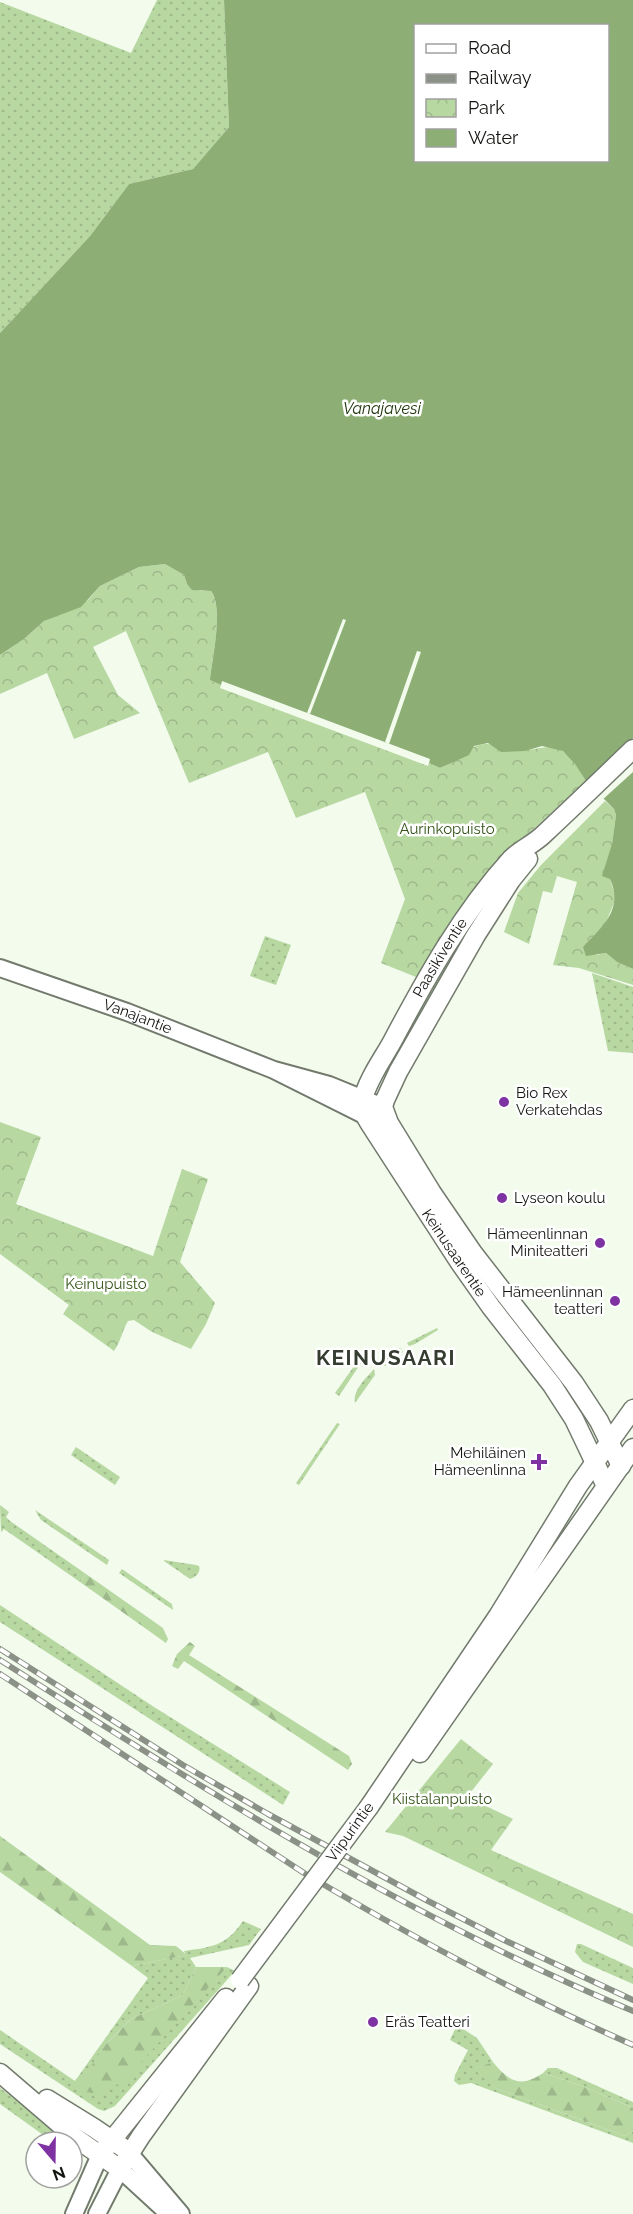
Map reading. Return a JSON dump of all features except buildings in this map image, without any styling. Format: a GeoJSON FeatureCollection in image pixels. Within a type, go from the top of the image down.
{"type":"FeatureCollection","features":[{"type":"Feature","properties":{"kind":"main road","name":"Paasikiventie"},"geometry":{"type":"LineString","coordinates":[[364,1107],[373,1077],[426,980],[472,907],[513,857],[541,837],[633,750]]}},
{"type":"Feature","properties":{"kind":"main road","name":"Paasikiventie"},"geometry":{"type":"LineString","coordinates":[[383,1107],[398,1072],[476,935],[541,837]]}},
{"type":"Feature","properties":{"kind":"main road","name":"Keinusaarentie"},"geometry":{"type":"LineString","coordinates":[[364,1107],[460,1263],[552,1385],[574,1419],[606,1486]]}},
{"type":"Feature","properties":{"kind":"main road","name":"Keinusaarentie"},"geometry":{"type":"LineString","coordinates":[[383,1107],[389,1123],[437,1201],[473,1253],[574,1383],[599,1421],[621,1466]]}},
{"type":"Feature","properties":{"kind":"main road","name":"Viipurintie"},"geometry":{"type":"LineString","coordinates":[[373,1810],[595,1462],[633,1409]]}},
{"type":"Feature","properties":{"kind":"main road","name":"Viipurintie"},"geometry":{"type":"LineString","coordinates":[[125,2162],[245,1983],[373,1810],[633,1448]]}},
{"type":"Feature","properties":{"kind":"main road","name":"Viipurintie"},"geometry":{"type":"LineString","coordinates":[[100,2155],[245,1983]]}},
{"type":"Feature","properties":{"kind":"main road"},"geometry":{"type":"LineString","coordinates":[[1,2073],[112,2139],[125,2162]]}},
{"type":"Feature","properties":{"kind":"main road"},"geometry":{"type":"LineString","coordinates":[[1,2073],[77,2139],[100,2155],[125,2162]]}},
{"type":"Feature","properties":{"kind":"street","name":"Vanajantie"},"geometry":{"type":"LineString","coordinates":[[0,968],[127,1012],[274,1070],[329,1085],[364,1107]]}},
{"type":"Feature","properties":{"kind":"street"},"geometry":{"type":"LineString","coordinates":[[364,1107],[373,1115],[383,1107]]}},
{"type":"Feature","properties":{"kind":"street","name":"Viipurintie"},"geometry":{"type":"LineString","coordinates":[[74,2214],[100,2155]]}},
{"type":"Feature","properties":{"kind":"street"},"geometry":{"type":"LineString","coordinates":[[125,2162],[169,2214]]}},
{"type":"Feature","properties":{"kind":"street"},"geometry":{"type":"LineString","coordinates":[[125,2162],[181,2214]]}},
{"type":"Feature","properties":{"kind":"street","name":"Viipurintie"},"geometry":{"type":"LineString","coordinates":[[98,2214],[125,2162]]}},
{"type":"Feature","properties":{"kind":"green space"},"geometry":{"type":"Polygon","coordinates":[[[157,0],[224,0],[229,127],[193,169],[129,184],[90,236],[0,333],[0,2],[131,53],[157,0]]]}},
{"type":"Feature","properties":{"kind":"green space","name":"Aurinkopuisto"},"geometry":{"type":"Polygon","coordinates":[[[165,564],[184,575],[187,584],[200,591],[211,591],[215,599],[217,621],[210,680],[221,685],[220,688],[428,766],[429,763],[440,768],[471,748],[483,744],[520,750],[549,747],[563,751],[570,757],[586,781],[527,835],[480,883],[416,977],[381,963],[405,899],[365,792],[296,818],[268,752],[189,783],[126,631],[93,647],[118,695],[140,713],[74,739],[47,673],[0,694],[0,655],[24,639],[44,621],[88,600],[100,586],[139,567],[165,564]]]}},
{"type":"Feature","properties":{"kind":"green space"},"geometry":{"type":"Polygon","coordinates":[[[605,801],[614,809],[616,815],[610,879],[616,898],[604,927],[592,938],[596,955],[606,953],[617,962],[633,969],[633,985],[579,968],[553,965],[577,882],[557,876],[552,893],[543,891],[529,944],[504,932],[518,893],[541,865],[605,801]]]}},
{"type":"Feature","properties":{"kind":"green space"},"geometry":{"type":"Polygon","coordinates":[[[265,936],[291,945],[276,985],[250,976],[265,936]]]}},
{"type":"Feature","properties":{"kind":"green space"},"geometry":{"type":"Polygon","coordinates":[[[454,948],[461,952],[388,1079],[381,1076],[454,948]]]}},
{"type":"Feature","properties":{"kind":"green space"},"geometry":{"type":"Polygon","coordinates":[[[592,973],[633,987],[633,1053],[608,1051],[592,973]]]}},
{"type":"Feature","properties":{"kind":"green space","name":"Keinupuisto"},"geometry":{"type":"Polygon","coordinates":[[[0,1122],[41,1137],[16,1204],[153,1256],[182,1169],[208,1179],[180,1262],[215,1303],[191,1349],[152,1332],[134,1320],[128,1321],[114,1351],[63,1314],[69,1305],[0,1254],[0,1122]]]}},
{"type":"Feature","properties":{"kind":"green space"},"geometry":{"type":"Polygon","coordinates":[[[437,1328],[438,1330],[415,1344],[409,1346],[407,1343],[437,1328]]]}},
{"type":"Feature","properties":{"kind":"green space"},"geometry":{"type":"Polygon","coordinates":[[[400,1348],[403,1352],[385,1366],[378,1364],[400,1348]]]}},
{"type":"Feature","properties":{"kind":"green space"},"geometry":{"type":"Polygon","coordinates":[[[360,1358],[363,1360],[339,1396],[335,1393],[360,1358]]]}},
{"type":"Feature","properties":{"kind":"green space"},"geometry":{"type":"Polygon","coordinates":[[[374,1369],[375,1375],[355,1403],[358,1389],[374,1369]]]}},
{"type":"Feature","properties":{"kind":"green space"},"geometry":{"type":"Polygon","coordinates":[[[337,1423],[340,1424],[299,1485],[296,1483],[337,1423]]]}},
{"type":"Feature","properties":{"kind":"green space"},"geometry":{"type":"Polygon","coordinates":[[[76,1447],[120,1477],[115,1485],[71,1455],[76,1447]]]}},
{"type":"Feature","properties":{"kind":"green space"},"geometry":{"type":"Polygon","coordinates":[[[0,1505],[9,1512],[6,1517],[10,1521],[86,1574],[80,1582],[4,1529],[1,1532],[0,1505]]]}},
{"type":"Feature","properties":{"kind":"green space"},"geometry":{"type":"Polygon","coordinates":[[[35,1510],[109,1560],[107,1565],[41,1520],[35,1510]]]}},
{"type":"Feature","properties":{"kind":"green space"},"geometry":{"type":"Polygon","coordinates":[[[164,1560],[196,1565],[199,1566],[199,1570],[196,1576],[190,1579],[164,1560]]]}},
{"type":"Feature","properties":{"kind":"green space"},"geometry":{"type":"Polygon","coordinates":[[[122,1569],[172,1604],[173,1610],[119,1573],[122,1569]]]}},
{"type":"Feature","properties":{"kind":"green space"},"geometry":{"type":"Polygon","coordinates":[[[86,1574],[163,1628],[168,1639],[166,1643],[80,1582],[86,1574]]]}},
{"type":"Feature","properties":{"kind":"green space"},"geometry":{"type":"Polygon","coordinates":[[[0,1605],[154,1707],[290,1792],[283,1805],[0,1622],[0,1605]]]}},
{"type":"Feature","properties":{"kind":"green space"},"geometry":{"type":"Polygon","coordinates":[[[190,1642],[195,1646],[189,1655],[349,1756],[352,1764],[348,1770],[184,1661],[178,1669],[172,1666],[177,1654],[190,1642]]]}},
{"type":"Feature","properties":{"kind":"green space","name":"Kiistalanpuisto"},"geometry":{"type":"Polygon","coordinates":[[[461,1739],[493,1764],[467,1797],[513,1819],[491,1850],[633,1914],[633,1947],[403,1836],[385,1832],[461,1739]]]}},
{"type":"Feature","properties":{"kind":"green space"},"geometry":{"type":"Polygon","coordinates":[[[0,1836],[150,1945],[176,1946],[187,1955],[132,1966],[0,1872],[0,1836]]]}},
{"type":"Feature","properties":{"kind":"green space"},"geometry":{"type":"Polygon","coordinates":[[[243,1921],[261,1929],[249,1945],[190,1958],[196,1967],[183,1995],[131,2019],[106,2044],[77,2090],[227,1967],[235,1971],[115,2106],[104,2111],[98,2109],[0,2044],[0,2030],[75,2081],[148,1978],[132,1966],[186,1955],[184,1951],[218,1944],[231,1936],[243,1921]]]}},
{"type":"Feature","properties":{"kind":"green space"},"geometry":{"type":"Polygon","coordinates":[[[577,1944],[633,1968],[633,1984],[583,1962],[575,1952],[577,1944]]]}},
{"type":"Feature","properties":{"kind":"green space"},"geometry":{"type":"Polygon","coordinates":[[[196,1967],[227,1967],[125,2080],[97,2093],[76,2089],[106,2044],[131,2019],[183,1995],[196,1967]]]}},
{"type":"Feature","properties":{"kind":"green space"},"geometry":{"type":"Polygon","coordinates":[[[457,2025],[477,2038],[493,2062],[477,2068],[495,2088],[625,2136],[633,2131],[633,2143],[471,2083],[459,2085],[454,2081],[455,2075],[468,2050],[450,2040],[457,2025]]]}},
{"type":"Feature","properties":{"kind":"green space"},"geometry":{"type":"Polygon","coordinates":[[[493,2062],[504,2074],[516,2081],[535,2078],[543,2073],[582,2086],[633,2108],[633,2131],[625,2136],[495,2088],[477,2072],[476,2068],[493,2062]]]}},
{"type":"Feature","properties":{"kind":"green space"},"geometry":{"type":"Polygon","coordinates":[[[548,2068],[557,2068],[633,2102],[633,2108],[582,2086],[543,2073],[548,2068]]]}},
{"type":"Feature","properties":{"kind":"green space"},"geometry":{"type":"Polygon","coordinates":[[[0,2088],[56,2130],[36,2130],[0,2104],[0,2088]]]}},
{"type":"Feature","properties":{"kind":"water","name":"Vanajavesi"},"geometry":{"type":"Polygon","coordinates":[[[224,0],[633,0],[633,969],[617,962],[606,953],[586,956],[583,947],[604,925],[613,908],[614,890],[610,879],[602,876],[612,844],[616,815],[614,809],[586,781],[563,751],[542,746],[525,751],[501,752],[488,743],[474,746],[469,755],[440,768],[429,763],[430,759],[222,681],[221,685],[210,680],[217,621],[215,599],[211,591],[192,590],[184,575],[165,564],[139,567],[100,586],[81,607],[44,621],[24,639],[0,655],[0,333],[90,236],[129,184],[193,169],[229,127],[224,0]]]}},
{"type":"Feature","properties":{"kind":"pier"},"geometry":{"type":"Polygon","coordinates":[[[343,619],[346,620],[310,714],[307,713],[343,619]]]}},
{"type":"Feature","properties":{"kind":"pier"},"geometry":{"type":"Polygon","coordinates":[[[417,651],[421,652],[389,744],[385,742],[417,651]]]}},
{"type":"Feature","properties":{"kind":"pier"},"geometry":{"type":"Polygon","coordinates":[[[633,738],[633,772],[601,801],[585,784],[633,738]]]}},
{"type":"Feature","properties":{"kind":"railway"},"geometry":{"type":"LineString","coordinates":[[0,1649],[183,1765],[268,1814],[506,1941],[633,2000]]}},
{"type":"Feature","properties":{"kind":"railway"},"geometry":{"type":"LineString","coordinates":[[0,1660],[231,1804],[388,1893],[550,1975],[633,2011]]}},
{"type":"Feature","properties":{"kind":"railway"},"geometry":{"type":"LineString","coordinates":[[0,1674],[304,1873],[425,1942],[507,1985],[633,2045]]}},
{"type":"Feature","properties":{"kind":"place","name":"Bio Rex Verkatehdas"},"geometry":{"type":"Point","coordinates":[504,1102]}},
{"type":"Feature","properties":{"kind":"place","name":"Lyseon koulu"},"geometry":{"type":"Point","coordinates":[502,1198]}},
{"type":"Feature","properties":{"kind":"place","name":"Hämeenlinnan Miniteatteri"},"geometry":{"type":"Point","coordinates":[600,1243]}},
{"type":"Feature","properties":{"kind":"place","name":"Hämeenlinnan teatteri"},"geometry":{"type":"Point","coordinates":[615,1301]}},
{"type":"Feature","properties":{"kind":"place","name":"Mehiläinen Hämeenlinna"},"geometry":{"type":"Point","coordinates":[539,1462]}},
{"type":"Feature","properties":{"kind":"place","name":"Eräs Teatteri"},"geometry":{"type":"Point","coordinates":[373,2022]}},
{"type":"Feature","properties":{"kind":"district","name":"KEINUSAARI"},"geometry":{"type":"Point","coordinates":[386,1357]}}]}
